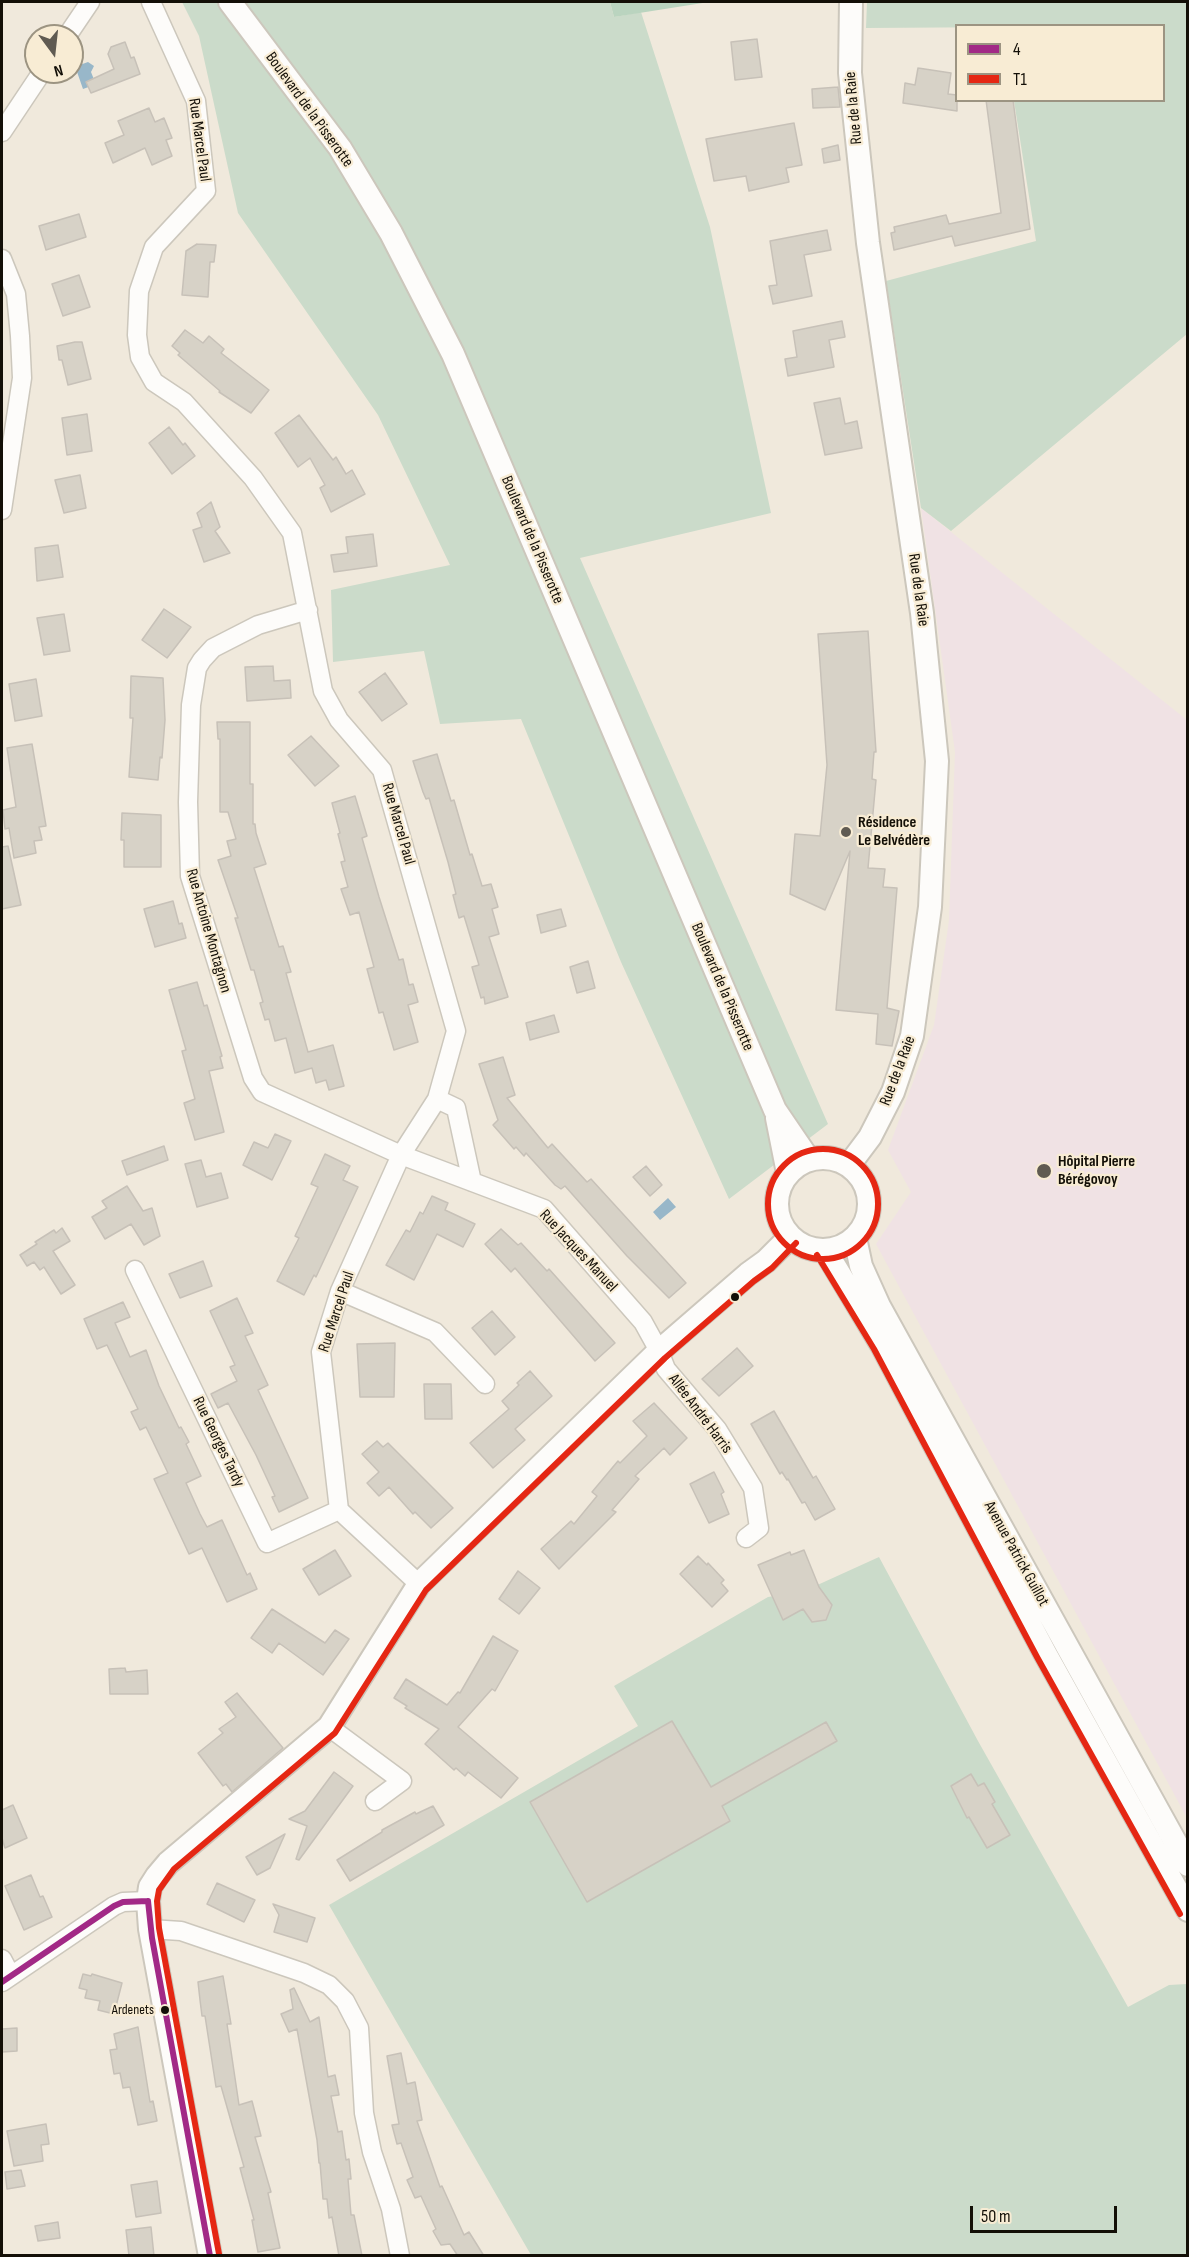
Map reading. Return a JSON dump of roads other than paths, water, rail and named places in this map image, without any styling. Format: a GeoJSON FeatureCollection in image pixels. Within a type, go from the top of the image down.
{"type":"FeatureCollection","features":[{"type":"Feature","properties":{"kind":"street"},"geometry":{"type":"LineString","coordinates":[[75,24],[90,2]]}},
{"type":"Feature","properties":{"kind":"street","name":"Rue Marcel Paul"},"geometry":{"type":"LineString","coordinates":[[151,2],[196,101],[206,191],[154,247],[139,291],[137,335],[140,357],[154,382],[184,402],[253,478],[292,533],[322,691],[339,720],[382,770],[456,1031],[437,1099],[401,1155],[340,1291],[321,1352],[339,1510]]}},
{"type":"Feature","properties":{"kind":"street","name":"Boulevard de la Pisserotte"},"geometry":{"type":"LineString","coordinates":[[230,2],[340,148],[391,232],[453,354],[775,1110],[809,1160]]}},
{"type":"Feature","properties":{"kind":"street","name":"Rue de la Raie"},"geometry":{"type":"LineString","coordinates":[[849,1165],[870,1137],[888,1101],[912,1036],[930,907],[937,761],[922,613],[868,243],[850,73],[851,2]]}},
{"type":"Feature","properties":{"kind":"street"},"geometry":{"type":"LineString","coordinates":[[2,132],[34,84]]}},
{"type":"Feature","properties":{"kind":"street"},"geometry":{"type":"LineString","coordinates":[[2,259],[16,294],[22,378],[2,510]]}},
{"type":"Feature","properties":{"kind":"street","name":"Rue Antoine Montagnon"},"geometry":{"type":"LineString","coordinates":[[308,610],[258,625],[227,640],[213,648],[197,668],[191,705],[189,754],[188,856],[190,876],[253,1078],[262,1092],[401,1155]]}},
{"type":"Feature","properties":{"kind":"street"},"geometry":{"type":"LineString","coordinates":[[437,1099],[456,1108],[472,1182]]}},
{"type":"Feature","properties":{"kind":"street","name":"Boulevard de la Pisserotte"},"geometry":{"type":"LineString","coordinates":[[775,1110],[788,1173]]}},
{"type":"Feature","properties":{"kind":"street","name":"Rue Jacques Manuel"},"geometry":{"type":"LineString","coordinates":[[401,1155],[544,1209],[643,1322],[659,1351]]}},
{"type":"Feature","properties":{"kind":"street"},"geometry":{"type":"LineString","coordinates":[[830,1158],[849,1165],[864,1182],[870,1204],[866,1222],[855,1238],[841,1247],[825,1250],[806,1247],[790,1237],[780,1222],[776,1205],[779,1188],[788,1173],[809,1160],[830,1158]]}},
{"type":"Feature","properties":{"kind":"street"},"geometry":{"type":"LineString","coordinates":[[210,2256],[150,1929],[148,1901],[150,1887],[168,1863],[329,1727],[419,1584],[659,1351],[766,1261],[790,1237]]}},
{"type":"Feature","properties":{"kind":"street","name":"Avenue Patrick Guillot"},"geometry":{"type":"LineString","coordinates":[[855,1238],[861,1266],[879,1306],[1188,1865]]}},
{"type":"Feature","properties":{"kind":"street","name":"Avenue Patrick Guillot"},"geometry":{"type":"LineString","coordinates":[[825,1250],[882,1345],[1050,1662],[1188,1910]]}},
{"type":"Feature","properties":{"kind":"street","name":"Rue Georges Tardy"},"geometry":{"type":"LineString","coordinates":[[135,1270],[267,1543],[339,1510]]}},
{"type":"Feature","properties":{"kind":"street"},"geometry":{"type":"LineString","coordinates":[[340,1291],[435,1332],[485,1384]]}},
{"type":"Feature","properties":{"kind":"street","name":"Allée André Harris"},"geometry":{"type":"LineString","coordinates":[[659,1351],[666,1369],[717,1429],[753,1488],[759,1528],[746,1538]]}},
{"type":"Feature","properties":{"kind":"street"},"geometry":{"type":"LineString","coordinates":[[339,1510],[419,1584]]}},
{"type":"Feature","properties":{"kind":"street"},"geometry":{"type":"LineString","coordinates":[[329,1727],[402,1780],[375,1801]]}},
{"type":"Feature","properties":{"kind":"street"},"geometry":{"type":"LineString","coordinates":[[2,1959],[6,1979],[114,1906],[123,1902],[148,1901]]}},
{"type":"Feature","properties":{"kind":"street"},"geometry":{"type":"LineString","coordinates":[[150,1929],[181,1931],[304,1973],[329,1985],[345,2001],[359,2028],[364,2113],[372,2152],[391,2209],[400,2256]]}},
{"type":"Feature","properties":{"kind":"water"},"geometry":{"type":"Polygon","coordinates":[[[88,62],[94,66],[91,72],[95,82],[94,85],[83,89],[81,84],[84,84],[84,63],[88,62]]]}},
{"type":"Feature","properties":{"kind":"water"},"geometry":{"type":"Polygon","coordinates":[[[668,1198],[676,1207],[660,1220],[653,1212],[668,1198]]]}},
{"type":"Feature","properties":{"kind":"place","name":"Résidence Le Belvédère"},"geometry":{"type":"Point","coordinates":[846,832]}},
{"type":"Feature","properties":{"kind":"place","name":"Hôpital Pierre Bérégovoy"},"geometry":{"type":"Point","coordinates":[1044,1171]}},
{"type":"Feature","properties":{"kind":"place","name":"Ardenets"},"geometry":{"type":"Point","coordinates":[165,2010]}}]}
